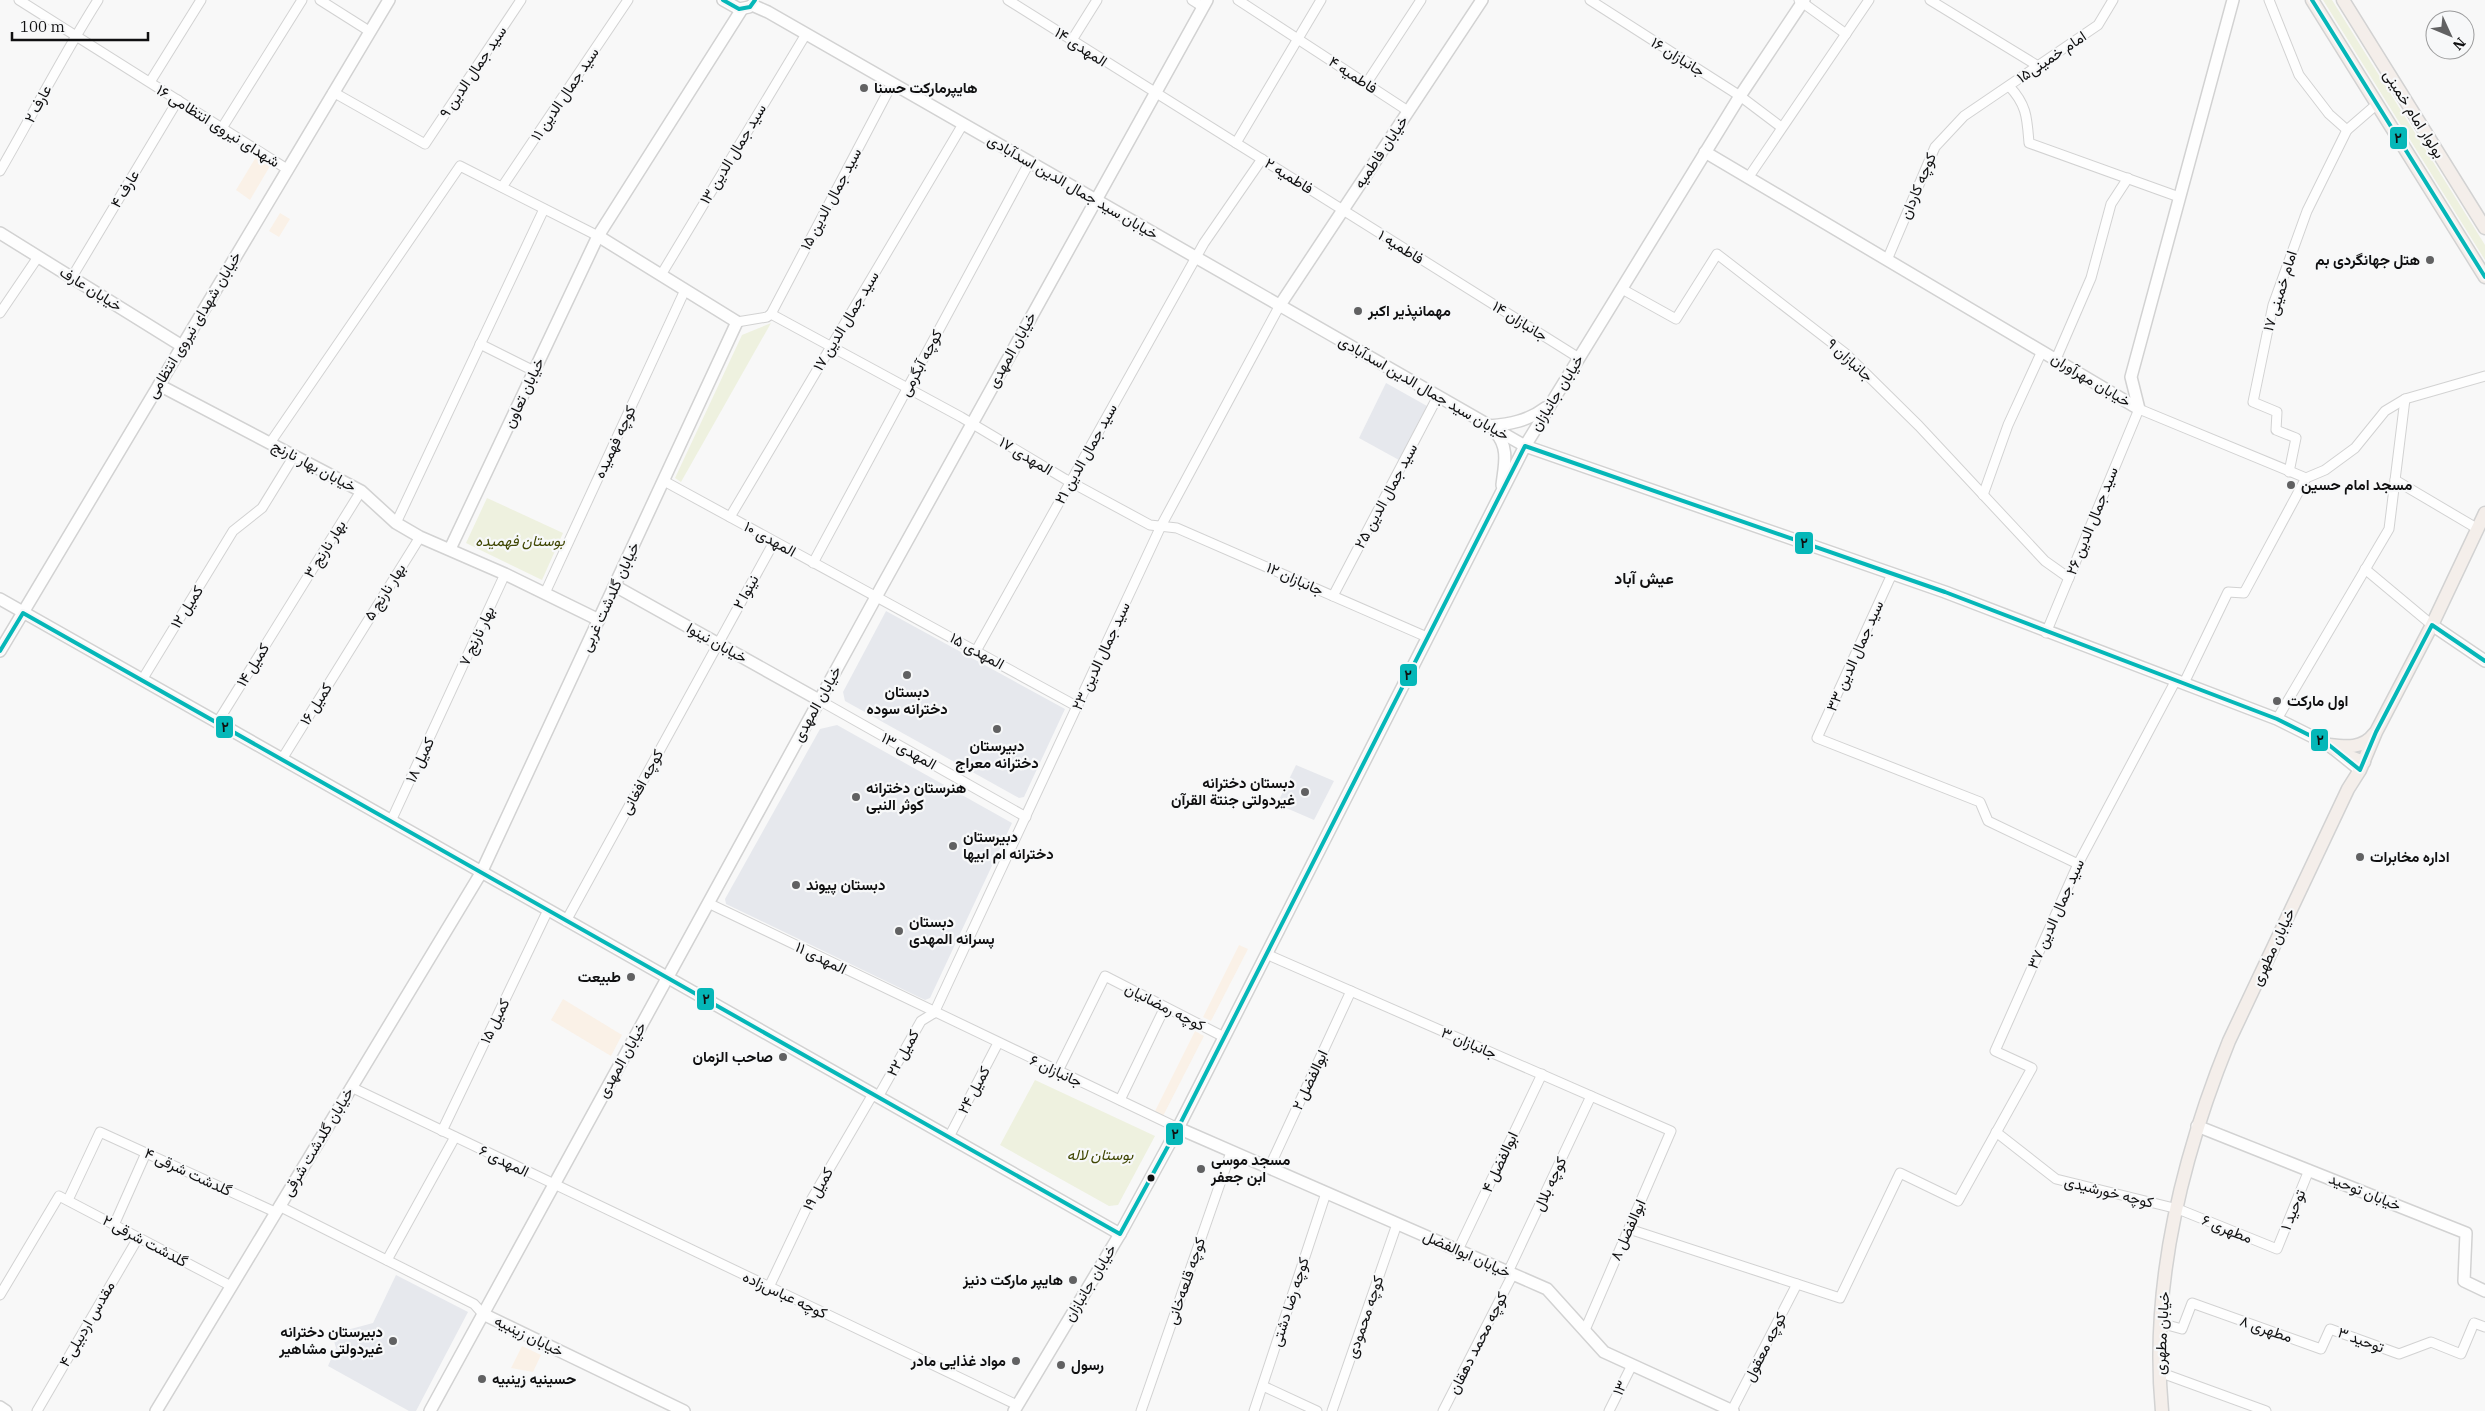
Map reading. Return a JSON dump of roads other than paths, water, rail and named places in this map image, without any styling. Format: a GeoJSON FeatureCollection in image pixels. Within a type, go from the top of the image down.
{"type":"FeatureCollection","features":[{"type":"Feature","properties":{"kind":"main road","name":"بولوار امام خمینی"},"geometry":{"type":"LineString","coordinates":[[2312,0],[2485,277]]}},
{"type":"Feature","properties":{"kind":"main road","name":"بولوار امام خمینی"},"geometry":{"type":"LineString","coordinates":[[2343,0],[2485,228]]}},
{"type":"Feature","properties":{"kind":"main road"},"geometry":{"type":"LineString","coordinates":[[2456,182],[2485,215]]}},
{"type":"Feature","properties":{"kind":"main road"},"geometry":{"type":"LineString","coordinates":[[2329,745],[2360,765],[2373,736],[2432,625],[2485,513]]}},
{"type":"Feature","properties":{"kind":"main road"},"geometry":{"type":"LineString","coordinates":[[2329,745],[2343,747],[2363,745],[2373,736]]}},
{"type":"Feature","properties":{"kind":"main road","name":"خیابان مطهری"},"geometry":{"type":"LineString","coordinates":[[2162,1411],[2159,1372],[2160,1323],[2165,1268],[2197,1126],[2229,1040],[2360,765]]}},
{"type":"Feature","properties":{"kind":"street","name":"شهدای نیروی انتظامی ۱۶"},"geometry":{"type":"LineString","coordinates":[[19,0],[287,169]]}},
{"type":"Feature","properties":{"kind":"street","name":"عارف ۲"},"geometry":{"type":"LineString","coordinates":[[0,171],[75,36],[98,0]]}},
{"type":"Feature","properties":{"kind":"street"},"geometry":{"type":"LineString","coordinates":[[150,82],[201,0]]}},
{"type":"Feature","properties":{"kind":"street"},"geometry":{"type":"LineString","coordinates":[[222,128],[302,0]]}},
{"type":"Feature","properties":{"kind":"street"},"geometry":{"type":"LineString","coordinates":[[320,0],[369,31]]}},
{"type":"Feature","properties":{"kind":"street","name":"خیابان شهدای نیروی انتظامی"},"geometry":{"type":"LineString","coordinates":[[0,651],[389,0]]}},
{"type":"Feature","properties":{"kind":"street","name":"سید جمال الدین ۹"},"geometry":{"type":"LineString","coordinates":[[333,92],[424,144],[521,0]]}},
{"type":"Feature","properties":{"kind":"street","name":"سید جمال الدین ۱۱"},"geometry":{"type":"LineString","coordinates":[[502,187],[628,0]]}},
{"type":"Feature","properties":{"kind":"street","name":"خیابان سید جمال الدین اسدآبادی"},"geometry":{"type":"LineString","coordinates":[[723,0],[750,5],[806,34],[1525,446],[1892,574],[2277,719],[2329,745]]}},
{"type":"Feature","properties":{"kind":"street","name":"المهدی ۱۴"},"geometry":{"type":"LineString","coordinates":[[1008,0],[1236,142]]}},
{"type":"Feature","properties":{"kind":"street"},"geometry":{"type":"LineString","coordinates":[[1072,40],[1097,0]]}},
{"type":"Feature","properties":{"kind":"street"},"geometry":{"type":"LineString","coordinates":[[1192,0],[1205,4]]}},
{"type":"Feature","properties":{"kind":"street","name":"فاطمیه ۴"},"geometry":{"type":"LineString","coordinates":[[1238,0],[1408,111]]}},
{"type":"Feature","properties":{"kind":"street"},"geometry":{"type":"LineString","coordinates":[[1236,142],[1321,0]]}},
{"type":"Feature","properties":{"kind":"street"},"geometry":{"type":"LineString","coordinates":[[1366,84],[1421,0]]}},
{"type":"Feature","properties":{"kind":"street","name":"خیابان فاطمیه"},"geometry":{"type":"LineString","coordinates":[[1280,305],[1482,0]]}},
{"type":"Feature","properties":{"kind":"street","name":"جانبازان ۱۶"},"geometry":{"type":"LineString","coordinates":[[1590,0],[1740,96],[1781,127]]}},
{"type":"Feature","properties":{"kind":"street"},"geometry":{"type":"LineString","coordinates":[[1748,178],[1869,0]]}},
{"type":"Feature","properties":{"kind":"street"},"geometry":{"type":"LineString","coordinates":[[1930,0],[2038,66]]}},
{"type":"Feature","properties":{"kind":"street","name":"امام خمینی۱۵ ‍"},"geometry":{"type":"LineString","coordinates":[[2009,86],[2098,25],[2113,0]]}},
{"type":"Feature","properties":{"kind":"street","name":"خیابان مهرآوران"},"geometry":{"type":"LineString","coordinates":[[2139,409],[2131,377],[2233,0]]}},
{"type":"Feature","properties":{"kind":"street"},"geometry":{"type":"LineString","coordinates":[[2270,0],[2299,75],[2329,114],[2347,130]]}},
{"type":"Feature","properties":{"kind":"street"},"geometry":{"type":"LineString","coordinates":[[1802,1],[1846,34]]}},
{"type":"Feature","properties":{"kind":"street","name":"خیابان جانبازان"},"geometry":{"type":"LineString","coordinates":[[1015,1408],[1120,1234],[1178,1128],[1525,446],[1705,152],[1802,1]]}},
{"type":"Feature","properties":{"kind":"street","name":"خیابان المهدی"},"geometry":{"type":"LineString","coordinates":[[430,1411],[971,424],[1205,4]]}},
{"type":"Feature","properties":{"kind":"street","name":"خیابان تعاون"},"geometry":{"type":"LineString","coordinates":[[450,549],[598,236],[750,5]]}},
{"type":"Feature","properties":{"kind":"street","name":"سید جمال الدین ۱۳"},"geometry":{"type":"LineString","coordinates":[[661,275],[806,34]]}},
{"type":"Feature","properties":{"kind":"street","name":"سید جمال الدین ۱۵"},"geometry":{"type":"LineString","coordinates":[[771,314],[892,84]]}},
{"type":"Feature","properties":{"kind":"street"},"geometry":{"type":"LineString","coordinates":[[2009,86],[2022,100],[2027,118],[2029,143],[2179,198]]}},
{"type":"Feature","properties":{"kind":"street","name":"کوچه کاردان"},"geometry":{"type":"LineString","coordinates":[[1887,260],[1935,147],[1964,116],[2009,86]]}},
{"type":"Feature","properties":{"kind":"street","name":"عارف ۴"},"geometry":{"type":"LineString","coordinates":[[72,277],[178,100]]}},
{"type":"Feature","properties":{"kind":"street","name":"امام خمینی ۱۷"},"geometry":{"type":"LineString","coordinates":[[2290,472],[2296,438],[2276,430],[2277,412],[2253,402],[2273,305],[2307,210],[2347,130],[2377,104]]}},
{"type":"Feature","properties":{"kind":"street","name":"سید جمال الدین ۱۷"},"geometry":{"type":"LineString","coordinates":[[730,517],[962,124]]}},
{"type":"Feature","properties":{"kind":"street","name":"فاطمیه ۲"},"geometry":{"type":"LineString","coordinates":[[1236,142],[1342,210]]}},
{"type":"Feature","properties":{"kind":"street","name":"خیابان مهرآوران"},"geometry":{"type":"LineString","coordinates":[[1705,152],[2139,409]]}},
{"type":"Feature","properties":{"kind":"street","name":"سید جمال الدین ۲۱"},"geometry":{"type":"LineString","coordinates":[[976,651],[1196,257],[1262,159]]}},
{"type":"Feature","properties":{"kind":"street","name":"کوچه آبگرمی"},"geometry":{"type":"LineString","coordinates":[[813,563],[1029,162]]}},
{"type":"Feature","properties":{"kind":"street"},"geometry":{"type":"LineString","coordinates":[[270,443],[460,166],[598,236],[737,322],[767,318],[771,314]]}},
{"type":"Feature","properties":{"kind":"street"},"geometry":{"type":"LineString","coordinates":[[2056,359],[2091,278],[2112,204],[2128,178]]}},
{"type":"Feature","properties":{"kind":"street"},"geometry":{"type":"LineString","coordinates":[[396,523],[544,209]]}},
{"type":"Feature","properties":{"kind":"street","name":"فاطمیه ۱"},"geometry":{"type":"LineString","coordinates":[[1342,210],[1460,284]]}},
{"type":"Feature","properties":{"kind":"street","name":"خیابان عارف"},"geometry":{"type":"LineString","coordinates":[[0,233],[182,346]]}},
{"type":"Feature","properties":{"kind":"street","name":"جانبازان ۹"},"geometry":{"type":"LineString","coordinates":[[1622,289],[1676,319],[1717,254],[1845,353],[1918,426],[2045,561],[2069,578]]}},
{"type":"Feature","properties":{"kind":"street"},"geometry":{"type":"LineString","coordinates":[[0,313],[38,256]]}},
{"type":"Feature","properties":{"kind":"street","name":"جانبازان ۱۴"},"geometry":{"type":"LineString","coordinates":[[1460,284],[1579,358]]}},
{"type":"Feature","properties":{"kind":"street","name":"کوچه فهمیده"},"geometry":{"type":"LineString","coordinates":[[545,593],[686,290]]}},
{"type":"Feature","properties":{"kind":"street","name":"سید جمال الدین ۲۳"},"geometry":{"type":"LineString","coordinates":[[934,1013],[1078,707],[1160,526],[1280,305]]}},
{"type":"Feature","properties":{"kind":"street","name":"المهدی ۱۷"},"geometry":{"type":"LineString","coordinates":[[771,314],[908,388],[1071,482],[1150,525],[1160,526]]}},
{"type":"Feature","properties":{"kind":"street","name":"خیابان گلدشت غربی"},"geometry":{"type":"LineString","coordinates":[[481,873],[598,620],[616,586],[737,322]]}},
{"type":"Feature","properties":{"kind":"street"},"geometry":{"type":"LineString","coordinates":[[480,344],[534,371]]}},
{"type":"Feature","properties":{"kind":"street"},"geometry":{"type":"LineString","coordinates":[[1983,495],[2008,425],[2042,351]]}},
{"type":"Feature","properties":{"kind":"street"},"geometry":{"type":"LineString","coordinates":[[2139,409],[2306,478],[2325,470],[2355,448],[2385,411],[2406,399],[2485,376]]}},
{"type":"Feature","properties":{"kind":"street","name":"خیابان بهار نارنج"},"geometry":{"type":"LineString","coordinates":[[159,384],[361,491],[396,523],[420,537],[505,574],[598,620]]}},
{"type":"Feature","properties":{"kind":"street","name":"سید جمال الدین ۲۵"},"geometry":{"type":"LineString","coordinates":[[1333,596],[1438,396]]}},
{"type":"Feature","properties":{"kind":"street"},"geometry":{"type":"LineString","coordinates":[[2277,719],[2388,529],[2406,399]]}},
{"type":"Feature","properties":{"kind":"street"},"geometry":{"type":"LineString","coordinates":[[1489,426],[1513,424],[1536,415],[1550,405]]}},
{"type":"Feature","properties":{"kind":"street","name":"سید جمال الدین ۲۶"},"geometry":{"type":"LineString","coordinates":[[2046,633],[2139,409]]}},
{"type":"Feature","properties":{"kind":"street"},"geometry":{"type":"LineString","coordinates":[[1489,426],[1499,435],[1506,450],[1502,491]]}},
{"type":"Feature","properties":{"kind":"street","name":"کمیل ۱۲"},"geometry":{"type":"LineString","coordinates":[[142,680],[232,534],[262,508],[294,456]]}},
{"type":"Feature","properties":{"kind":"street","name":"سید جمال الدین ۳۷"},"geometry":{"type":"LineString","coordinates":[[1996,1132],[2032,1068],[1995,1051],[2078,864],[2228,592],[2244,593],[2306,478]]}},
{"type":"Feature","properties":{"kind":"street"},"geometry":{"type":"LineString","coordinates":[[2395,480],[2478,529]]}},
{"type":"Feature","properties":{"kind":"street","name":"المهدی ۱۰"},"geometry":{"type":"LineString","coordinates":[[664,481],[876,597]]}},
{"type":"Feature","properties":{"kind":"street","name":"بهار نارنج ۳"},"geometry":{"type":"LineString","coordinates":[[289,607],[361,491]]}},
{"type":"Feature","properties":{"kind":"street","name":"جانبازان ۱۲"},"geometry":{"type":"LineString","coordinates":[[1160,526],[1178,528],[1427,637]]}},
{"type":"Feature","properties":{"kind":"street","name":"بهار نارنج ۵"},"geometry":{"type":"LineString","coordinates":[[351,648],[420,537]]}},
{"type":"Feature","properties":{"kind":"street","name":"نینوا ۲"},"geometry":{"type":"LineString","coordinates":[[718,643],[774,542]]}},
{"type":"Feature","properties":{"kind":"street"},"geometry":{"type":"LineString","coordinates":[[2365,569],[2432,625],[2485,661]]}},
{"type":"Feature","properties":{"kind":"street","name":"بهار نارنج ۷"},"geometry":{"type":"LineString","coordinates":[[448,698],[505,574]]}},
{"type":"Feature","properties":{"kind":"street","name":"سید جمال الدین ۳۳"},"geometry":{"type":"LineString","coordinates":[[1892,574],[1817,738],[1980,802],[1988,821],[2078,864]]}},
{"type":"Feature","properties":{"kind":"street","name":"خیابان نینوا"},"geometry":{"type":"LineString","coordinates":[[616,586],[819,700]]}},
{"type":"Feature","properties":{"kind":"street","name":"المهدی ۱۵"},"geometry":{"type":"LineString","coordinates":[[876,597],[1078,707]]}},
{"type":"Feature","properties":{"kind":"street"},"geometry":{"type":"LineString","coordinates":[[0,599],[1120,1234]]}},
{"type":"Feature","properties":{"kind":"street","name":"کمیل ۱۴"},"geometry":{"type":"LineString","coordinates":[[217,722],[289,607]]}},
{"type":"Feature","properties":{"kind":"street","name":"کوچه افغانی"},"geometry":{"type":"LineString","coordinates":[[566,921],[718,643]]}},
{"type":"Feature","properties":{"kind":"street","name":"کمیل ۱۶"},"geometry":{"type":"LineString","coordinates":[[282,760],[351,648]]}},
{"type":"Feature","properties":{"kind":"street","name":"کمیل ۱۸"},"geometry":{"type":"LineString","coordinates":[[391,821],[448,698]]}},
{"type":"Feature","properties":{"kind":"street","name":"المهدی ۱۳"},"geometry":{"type":"LineString","coordinates":[[819,700],[1026,817]]}},
{"type":"Feature","properties":{"kind":"street","name":"خیابان گلدشت شرقی"},"geometry":{"type":"LineString","coordinates":[[156,1411],[481,873]]}},
{"type":"Feature","properties":{"kind":"street","name":"المهدی ۱۱"},"geometry":{"type":"LineString","coordinates":[[708,903],[934,1013]]}},
{"type":"Feature","properties":{"kind":"street","name":"کمیل ۱۵"},"geometry":{"type":"LineString","coordinates":[[442,1131],[548,910]]}},
{"type":"Feature","properties":{"kind":"street","name":"جانبازان ۳"},"geometry":{"type":"LineString","coordinates":[[1266,954],[1672,1131]]}},
{"type":"Feature","properties":{"kind":"street","name":"کوچه رمضانیان"},"geometry":{"type":"LineString","coordinates":[[1058,1071],[1105,976],[1224,1037]]}},
{"type":"Feature","properties":{"kind":"street","name":"ابوالفضل ۲"},"geometry":{"type":"LineString","coordinates":[[1268,1168],[1351,992]]}},
{"type":"Feature","properties":{"kind":"street"},"geometry":{"type":"LineString","coordinates":[[1120,1100],[1165,1007]]}},
{"type":"Feature","properties":{"kind":"street","name":"جانبازان ۶"},"geometry":{"type":"LineString","coordinates":[[934,1013],[1178,1128]]}},
{"type":"Feature","properties":{"kind":"street","name":"کمیل ۲۲"},"geometry":{"type":"LineString","coordinates":[[876,1096],[921,1021],[934,1013]]}},
{"type":"Feature","properties":{"kind":"street","name":"کمیل ۲۴"},"geometry":{"type":"LineString","coordinates":[[949,1137],[998,1043]]}},
{"type":"Feature","properties":{"kind":"street","name":"ابوالفضل ۴"},"geometry":{"type":"LineString","coordinates":[[1458,1250],[1542,1074]]}},
{"type":"Feature","properties":{"kind":"street","name":"المهدی ۶"},"geometry":{"type":"LineString","coordinates":[[351,1087],[553,1185]]}},
{"type":"Feature","properties":{"kind":"street","name":"کمیل ۱۹"},"geometry":{"type":"LineString","coordinates":[[769,1287],[807,1207],[876,1096]]}},
{"type":"Feature","properties":{"kind":"street","name":"کوچه بلال"},"geometry":{"type":"LineString","coordinates":[[1511,1273],[1591,1096]]}},
{"type":"Feature","properties":{"kind":"street","name":"خیابان توحید"},"geometry":{"type":"LineString","coordinates":[[2197,1126],[2466,1233],[2464,1281],[2485,1291]]}},
{"type":"Feature","properties":{"kind":"street","name":"خیابان ابوالفضل"},"geometry":{"type":"LineString","coordinates":[[1178,1128],[1547,1289],[1604,1352],[1727,1410]]}},
{"type":"Feature","properties":{"kind":"street","name":"ابوالفضل ۸"},"geometry":{"type":"LineString","coordinates":[[1585,1330],[1672,1131]]}},
{"type":"Feature","properties":{"kind":"street","name":"گلدشت شرقی ۴"},"geometry":{"type":"LineString","coordinates":[[68,1200],[100,1132],[277,1209],[386,1260],[474,1304],[483,1314]]}},
{"type":"Feature","properties":{"kind":"street"},"geometry":{"type":"LineString","coordinates":[[1628,1229],[1840,1298],[1900,1173],[1958,1201],[1996,1132]]}},
{"type":"Feature","properties":{"kind":"street","name":"کوچه خورشیدی"},"geometry":{"type":"LineString","coordinates":[[1996,1132],[2056,1179],[2178,1208]]}},
{"type":"Feature","properties":{"kind":"street"},"geometry":{"type":"LineString","coordinates":[[386,1260],[455,1137]]}},
{"type":"Feature","properties":{"kind":"street","name":"کوچه قلعه‌خانی"},"geometry":{"type":"LineString","coordinates":[[1141,1411],[1231,1152]]}},
{"type":"Feature","properties":{"kind":"street"},"geometry":{"type":"LineString","coordinates":[[114,1225],[146,1153]]}},
{"type":"Feature","properties":{"kind":"street","name":"توحید ۱"},"geometry":{"type":"LineString","coordinates":[[2277,1249],[2309,1170]]}},
{"type":"Feature","properties":{"kind":"street","name":"کوچه عباس‌زاده"},"geometry":{"type":"LineString","coordinates":[[553,1185],[769,1287],[1015,1408]]}},
{"type":"Feature","properties":{"kind":"street","name":"کوچه رضا دشتی"},"geometry":{"type":"LineString","coordinates":[[1254,1411],[1326,1193]]}},
{"type":"Feature","properties":{"kind":"street","name":"گلدشت شرقی ۲"},"geometry":{"type":"LineString","coordinates":[[0,1295],[59,1196],[231,1286]]}},
{"type":"Feature","properties":{"kind":"street","name":"مطهری ۶"},"geometry":{"type":"LineString","coordinates":[[2178,1208],[2277,1249]]}},
{"type":"Feature","properties":{"kind":"street","name":"کوچه محمودی"},"geometry":{"type":"LineString","coordinates":[[1332,1411],[1397,1224]]}},
{"type":"Feature","properties":{"kind":"street","name":"مقدس اردبیلی ۴"},"geometry":{"type":"LineString","coordinates":[[37,1411],[138,1238]]}},
{"type":"Feature","properties":{"kind":"street","name":"کوچه محمد دهقان"},"geometry":{"type":"LineString","coordinates":[[1443,1411],[1511,1273]]}},
{"type":"Feature","properties":{"kind":"street","name":"کوچه معقول"},"geometry":{"type":"LineString","coordinates":[[1727,1410],[1798,1284]]}},
{"type":"Feature","properties":{"kind":"street","name":"مطهری ۸"},"geometry":{"type":"LineString","coordinates":[[2160,1323],[2182,1329],[2192,1303],[2321,1349],[2330,1330]]}},
{"type":"Feature","properties":{"kind":"street","name":"خیابان زینبیه"},"geometry":{"type":"LineString","coordinates":[[483,1314],[684,1411]]}},
{"type":"Feature","properties":{"kind":"street","name":"توحید ۳"},"geometry":{"type":"LineString","coordinates":[[2330,1330],[2398,1354],[2431,1342],[2461,1354],[2474,1323],[2485,1327]]}},
{"type":"Feature","properties":{"kind":"street","name":"۱۳"},"geometry":{"type":"LineString","coordinates":[[1609,1411],[1632,1365]]}},
{"type":"Feature","properties":{"kind":"street"},"geometry":{"type":"LineString","coordinates":[[2159,1372],[2266,1411]]}},
{"type":"Feature","properties":{"kind":"street"},"geometry":{"type":"LineString","coordinates":[[1262,1386],[1317,1411]]}},
{"type":"Feature","properties":{"kind":"place","name":"هایپرمارکت حسنا"},"geometry":{"type":"Point","coordinates":[864,88]}},
{"type":"Feature","properties":{"kind":"place","name":"هتل جهانگردی بم"},"geometry":{"type":"Point","coordinates":[2430,260]}},
{"type":"Feature","properties":{"kind":"place","name":"مهمانپذیر اکبر"},"geometry":{"type":"Point","coordinates":[1358,311]}},
{"type":"Feature","properties":{"kind":"place","name":"مسجد امام حسین"},"geometry":{"type":"Point","coordinates":[2291,485]}},
{"type":"Feature","properties":{"kind":"place","name":"دبستان دخترانه سوده"},"geometry":{"type":"Point","coordinates":[907,675]}},
{"type":"Feature","properties":{"kind":"place","name":"اول مارکت"},"geometry":{"type":"Point","coordinates":[2277,701]}},
{"type":"Feature","properties":{"kind":"place","name":"دبیرستان دخترانه معراج"},"geometry":{"type":"Point","coordinates":[997,729]}},
{"type":"Feature","properties":{"kind":"place","name":"دبستان دخترانه غیردولتی جنتة القرآن"},"geometry":{"type":"Point","coordinates":[1305,792]}},
{"type":"Feature","properties":{"kind":"place","name":"هنرستان دخترانه کوثر النبی"},"geometry":{"type":"Point","coordinates":[856,797]}},
{"type":"Feature","properties":{"kind":"place","name":"دبیرستان دخترانه ام ابیها"},"geometry":{"type":"Point","coordinates":[953,846]}},
{"type":"Feature","properties":{"kind":"place","name":"اداره مخابرات"},"geometry":{"type":"Point","coordinates":[2360,857]}},
{"type":"Feature","properties":{"kind":"place","name":"دبستان پیوند"},"geometry":{"type":"Point","coordinates":[796,885]}},
{"type":"Feature","properties":{"kind":"place","name":"دبستان پسرانه المهدی"},"geometry":{"type":"Point","coordinates":[899,931]}},
{"type":"Feature","properties":{"kind":"place","name":"طبیعت"},"geometry":{"type":"Point","coordinates":[631,977]}},
{"type":"Feature","properties":{"kind":"place","name":"صاحب الزمان"},"geometry":{"type":"Point","coordinates":[783,1057]}},
{"type":"Feature","properties":{"kind":"place","name":"مسجد موسی ابن جعفر"},"geometry":{"type":"Point","coordinates":[1201,1169]}},
{"type":"Feature","properties":{"kind":"place","name":"هایپر مارکت دنیز"},"geometry":{"type":"Point","coordinates":[1073,1280]}},
{"type":"Feature","properties":{"kind":"place","name":"دبیرستان دخترانه غیردولتی مشاهیر"},"geometry":{"type":"Point","coordinates":[393,1341]}},
{"type":"Feature","properties":{"kind":"place","name":"مواد غذایی مادر"},"geometry":{"type":"Point","coordinates":[1016,1361]}},
{"type":"Feature","properties":{"kind":"place","name":"رسول"},"geometry":{"type":"Point","coordinates":[1061,1365]}},
{"type":"Feature","properties":{"kind":"place","name":"حسینیه زینبیه"},"geometry":{"type":"Point","coordinates":[482,1379]}},
{"type":"Feature","properties":{"kind":"district","name":"عیش آباد"},"geometry":{"type":"Point","coordinates":[1644,578]}},
{"type":"Feature","properties":{"kind":"park label","name":"بوستان فهمیده"},"geometry":{"type":"Point","coordinates":[520,541]}},
{"type":"Feature","properties":{"kind":"park label","name":"بوستان لاله"},"geometry":{"type":"Point","coordinates":[1100,1155]}}]}
